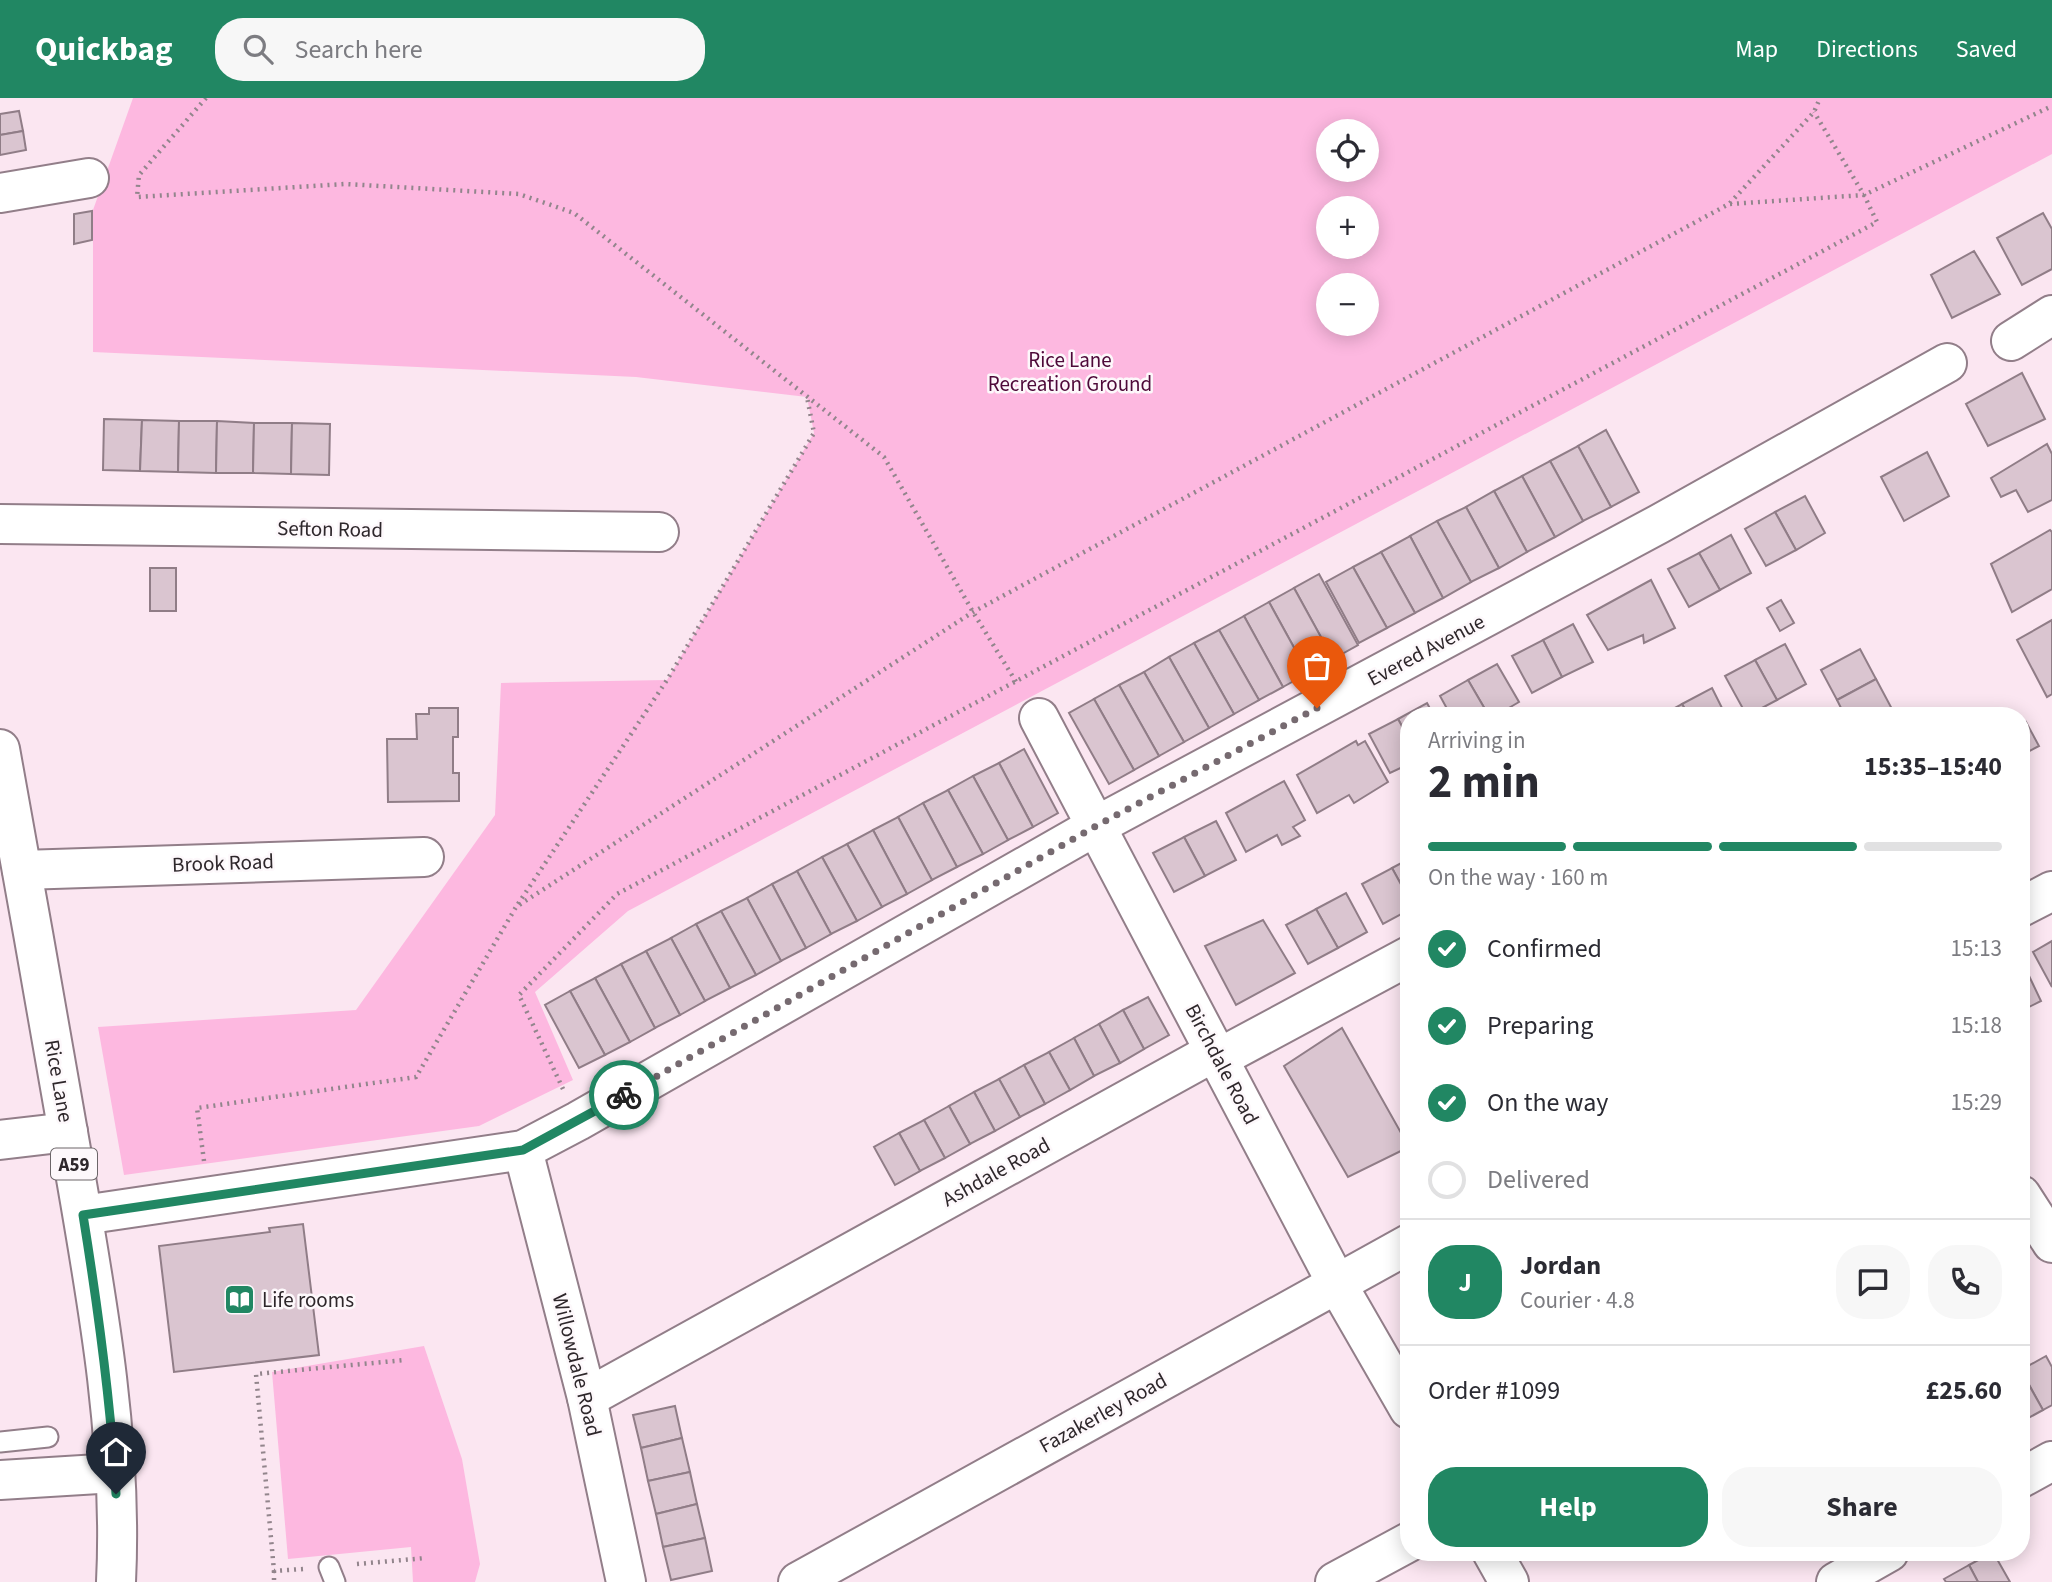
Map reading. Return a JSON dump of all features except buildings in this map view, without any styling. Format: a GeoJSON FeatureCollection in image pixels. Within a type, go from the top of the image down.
{"type":"FeatureCollection","features":[{"type":"Feature","properties":{"kind":"main road"},"geometry":{"type":"LineString","coordinates":[[0,193],[89,177]]}},
{"type":"Feature","properties":{"kind":"main road"},"geometry":{"type":"LineString","coordinates":[[2011,341],[2051,320]]}},
{"type":"Feature","properties":{"kind":"main road","name":"Evered Avenue"},"geometry":{"type":"LineString","coordinates":[[83,1215],[523,1150],[1096,826],[1659,524],[1947,363]]}},
{"type":"Feature","properties":{"kind":"main road","name":"Sefton Road"},"geometry":{"type":"LineString","coordinates":[[0,524],[659,532]]}},
{"type":"Feature","properties":{"kind":"main road","name":"Birchdale Road"},"geometry":{"type":"LineString","coordinates":[[1039,718],[1337,1284],[1400,1393]]}},
{"type":"Feature","properties":{"kind":"main road","name":"Rice Lane"},"geometry":{"type":"LineString","coordinates":[[0,749],[5,805],[22,870],[95,1289],[115,1474],[118,1537],[116,1582]]}},
{"type":"Feature","properties":{"kind":"main road","name":"Brook Road"},"geometry":{"type":"LineString","coordinates":[[22,870],[424,857]]}},
{"type":"Feature","properties":{"kind":"main road"},"geometry":{"type":"LineString","coordinates":[[2030,902],[2052,891]]}},
{"type":"Feature","properties":{"kind":"main road","name":"Ashdale Road"},"geometry":{"type":"LineString","coordinates":[[587,1398],[1203,1058],[1219,1058],[1400,961]]}},
{"type":"Feature","properties":{"kind":"main road"},"geometry":{"type":"LineString","coordinates":[[0,1140],[68,1132]]}},
{"type":"Feature","properties":{"kind":"main road","name":"Willowdale Road"},"geometry":{"type":"LineString","coordinates":[[523,1150],[587,1398],[626,1582]]}},
{"type":"Feature","properties":{"kind":"main road"},"geometry":{"type":"LineString","coordinates":[[2030,1209],[2052,1243]]}},
{"type":"Feature","properties":{"kind":"main road","name":"Fazakerley Road"},"geometry":{"type":"LineString","coordinates":[[798,1582],[1400,1249]]}},
{"type":"Feature","properties":{"kind":"main road"},"geometry":{"type":"LineString","coordinates":[[2030,1473],[2052,1461]]}},
{"type":"Feature","properties":{"kind":"main road"},"geometry":{"type":"LineString","coordinates":[[0,1480],[115,1474]]}},
{"type":"Feature","properties":{"kind":"main road"},"geometry":{"type":"LineString","coordinates":[[1335,1582],[1400,1547]]}},
{"type":"Feature","properties":{"kind":"main road"},"geometry":{"type":"LineString","coordinates":[[1497,1561],[1509,1582]]}},
{"type":"Feature","properties":{"kind":"main road"},"geometry":{"type":"LineString","coordinates":[[1836,1582],[1873,1561]]}},
{"type":"Feature","properties":{"kind":"lane"},"geometry":{"type":"LineString","coordinates":[[0,1442],[48,1437]]}},
{"type":"Feature","properties":{"kind":"path"},"geometry":{"type":"LineString","coordinates":[[206,98],[139,175],[137,197],[345,184],[519,194],[574,213],[884,457],[973,612],[1039,718]]}},
{"type":"Feature","properties":{"kind":"path"},"geometry":{"type":"LineString","coordinates":[[516,907],[973,612],[1729,204],[1814,112],[1820,98]]}},
{"type":"Feature","properties":{"kind":"path"},"geometry":{"type":"LineString","coordinates":[[1729,204],[1864,195],[2052,106]]}},
{"type":"Feature","properties":{"kind":"path"},"geometry":{"type":"LineString","coordinates":[[578,1121],[519,995],[617,894],[1877,222],[1864,195],[1814,112]]}},
{"type":"Feature","properties":{"kind":"path"},"geometry":{"type":"LineString","coordinates":[[208,1197],[197,1108],[416,1077],[516,907],[667,680],[814,433],[807,397]]}},
{"type":"Feature","properties":{"kind":"path"},"geometry":{"type":"LineString","coordinates":[[274,1582],[257,1374],[405,1360]]}},
{"type":"Feature","properties":{"kind":"path"},"geometry":{"type":"LineString","coordinates":[[274,1571],[332,1574],[426,1558]]}},
{"type":"Feature","properties":{"kind":"green space","name":"Rice Lane Recreation Ground"},"geometry":{"type":"Polygon","coordinates":[[[133,98],[2052,98],[2052,154],[628,911],[535,992],[573,1080],[479,1126],[124,1175],[98,1027],[356,1010],[495,815],[501,683],[667,680],[814,433],[807,397],[636,377],[93,352],[93,210],[133,98]]]}},
{"type":"Feature","properties":{"kind":"green space"},"geometry":{"type":"Polygon","coordinates":[[[424,1346],[462,1459],[480,1564],[475,1582],[413,1582],[411,1547],[288,1559],[272,1372],[424,1346]]]}},
{"type":"Feature","properties":{"kind":"way so far"},"geometry":{"type":"LineString","coordinates":[[624,1095],[1096,826],[1317,708]]}},
{"type":"Feature","properties":{"kind":"place","name":"Life rooms"},"geometry":{"type":"Point","coordinates":[239,1300]}},
{"type":"Feature","properties":{"kind":"route"},"geometry":{"type":"LineString","coordinates":[[116,1494],[107,1380],[83,1215],[523,1150],[624,1095]]}}]}
